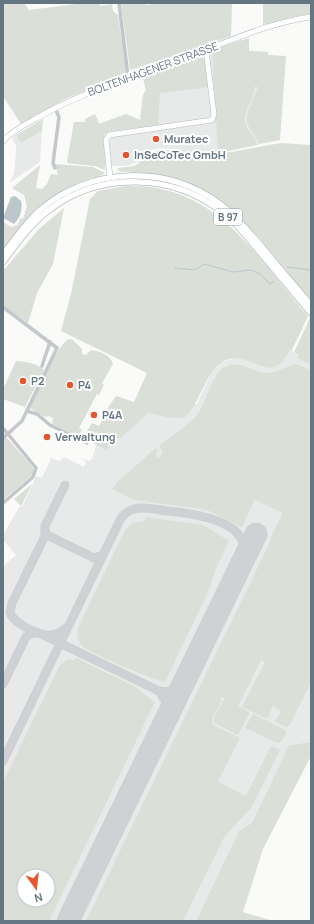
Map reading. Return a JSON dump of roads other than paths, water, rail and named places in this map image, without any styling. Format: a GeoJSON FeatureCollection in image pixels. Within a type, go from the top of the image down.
{"type":"FeatureCollection","features":[{"type":"Feature","properties":{"kind":"main road","name":"B 97"},"geometry":{"type":"LineString","coordinates":[[3,254],[25,225],[50,203],[78,187],[110,177],[135,175],[168,180],[188,186],[206,195],[238,220],[311,305]]}},
{"type":"Feature","properties":{"kind":"main road"},"geometry":{"type":"LineString","coordinates":[[110,177],[111,184]]}},
{"type":"Feature","properties":{"kind":"main road","name":"B 97"},"geometry":{"type":"LineString","coordinates":[[3,262],[31,226],[56,204],[77,194],[111,184],[139,181],[157,182],[186,190],[211,203],[235,223],[311,313]]}},
{"type":"Feature","properties":{"kind":"street"},"geometry":{"type":"LineString","coordinates":[[119,3],[128,76]]}},
{"type":"Feature","properties":{"kind":"street","name":"BOLTENHAGENER STRASSE"},"geometry":{"type":"LineString","coordinates":[[3,141],[21,127],[55,108],[128,76],[206,50],[259,30],[311,17]]}},
{"type":"Feature","properties":{"kind":"street"},"geometry":{"type":"LineString","coordinates":[[110,177],[106,140],[109,134],[212,120],[214,114],[206,50]]}},
{"type":"Feature","properties":{"kind":"street"},"geometry":{"type":"LineString","coordinates":[[55,108],[59,117],[54,163],[55,168]]}},
{"type":"Feature","properties":{"kind":"street"},"geometry":{"type":"LineString","coordinates":[[3,307],[57,348],[22,421],[3,438]]}},
{"type":"Feature","properties":{"kind":"street"},"geometry":{"type":"LineString","coordinates":[[42,366],[50,342]]}},
{"type":"Feature","properties":{"kind":"street"},"geometry":{"type":"LineString","coordinates":[[27,411],[37,414],[50,426],[87,443]]}},
{"type":"Feature","properties":{"kind":"street"},"geometry":{"type":"LineString","coordinates":[[3,428],[34,463],[36,471],[33,477],[3,503]]}},
{"type":"Feature","properties":{"kind":"street"},"geometry":{"type":"LineString","coordinates":[[3,432],[8,434]]}},
{"type":"Feature","properties":{"kind":"waterway"},"geometry":{"type":"LineString","coordinates":[[175,268],[195,270],[204,264],[233,272],[251,270],[260,274],[270,284],[274,281]]}},
{"type":"Feature","properties":{"kind":"waterway"},"geometry":{"type":"LineString","coordinates":[[287,267],[311,270]]}},
{"type":"Feature","properties":{"kind":"place","name":"Muratec"},"geometry":{"type":"Point","coordinates":[156,139]}},
{"type":"Feature","properties":{"kind":"place","name":"InSeCoTec GmbH"},"geometry":{"type":"Point","coordinates":[126,155]}},
{"type":"Feature","properties":{"kind":"place","name":"P2"},"geometry":{"type":"Point","coordinates":[23,381]}},
{"type":"Feature","properties":{"kind":"place","name":"P4"},"geometry":{"type":"Point","coordinates":[70,385]}},
{"type":"Feature","properties":{"kind":"place","name":"P4A"},"geometry":{"type":"Point","coordinates":[94,415]}},
{"type":"Feature","properties":{"kind":"place","name":"Verwaltung"},"geometry":{"type":"Point","coordinates":[47,437]}}]}
